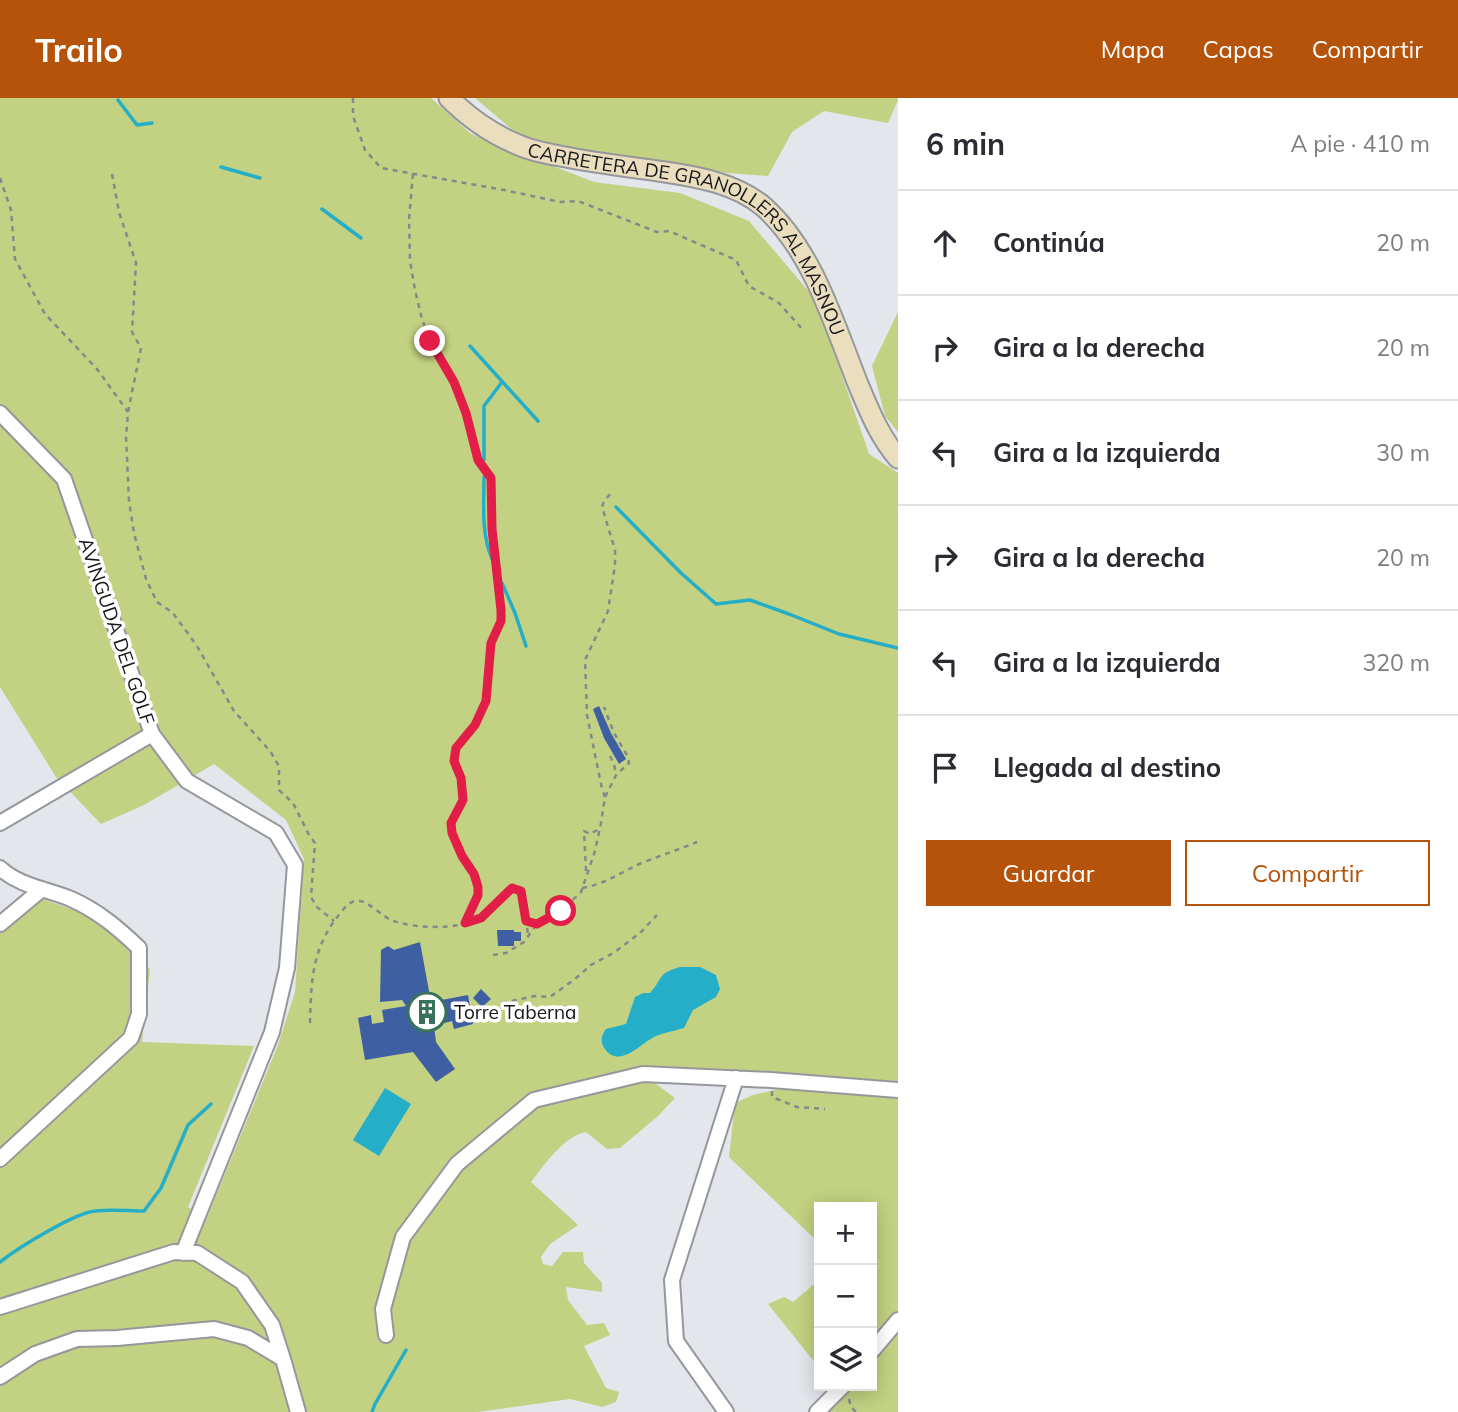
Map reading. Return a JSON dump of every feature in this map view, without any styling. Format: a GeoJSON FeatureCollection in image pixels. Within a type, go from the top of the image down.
{"type":"FeatureCollection","features":[{"type":"Feature","properties":{"kind":"main road","name":"CARRETERA DE GRANOLLERS AL MASNOU"},"geometry":{"type":"LineString","coordinates":[[449,98],[463,112],[516,144],[580,160],[691,176],[724,185],[762,206],[794,242],[814,276],[869,412],[898,458]]}},
{"type":"Feature","properties":{"kind":"street","name":"AVINGUDA DEL GOLF"},"geometry":{"type":"LineString","coordinates":[[0,413],[64,479],[152,734],[187,781],[276,833],[295,865],[287,968],[272,1032],[183,1253]]}},
{"type":"Feature","properties":{"kind":"street"},"geometry":{"type":"LineString","coordinates":[[0,823],[152,734]]}},
{"type":"Feature","properties":{"kind":"street"},"geometry":{"type":"LineString","coordinates":[[0,868],[11,878],[73,900],[111,922],[139,948],[139,1014],[131,1038],[0,1159]]}},
{"type":"Feature","properties":{"kind":"street"},"geometry":{"type":"LineString","coordinates":[[0,924],[42,889]]}},
{"type":"Feature","properties":{"kind":"street"},"geometry":{"type":"LineString","coordinates":[[386,1335],[383,1309],[402,1237],[457,1164],[534,1100],[643,1074],[898,1090]]}},
{"type":"Feature","properties":{"kind":"street"},"geometry":{"type":"LineString","coordinates":[[726,1412],[676,1341],[671,1280],[736,1079]]}},
{"type":"Feature","properties":{"kind":"street"},"geometry":{"type":"LineString","coordinates":[[0,1307],[174,1252],[197,1253],[242,1282],[272,1325],[298,1412]]}},
{"type":"Feature","properties":{"kind":"street"},"geometry":{"type":"LineString","coordinates":[[877,1345],[898,1320]]}},
{"type":"Feature","properties":{"kind":"street"},"geometry":{"type":"LineString","coordinates":[[0,1377],[35,1354],[77,1339],[214,1329],[248,1338],[283,1359]]}},
{"type":"Feature","properties":{"kind":"street"},"geometry":{"type":"LineString","coordinates":[[817,1412],[846,1391]]}},
{"type":"Feature","properties":{"kind":"path"},"geometry":{"type":"LineString","coordinates":[[353,98],[354,116],[365,150],[381,168],[560,202],[578,201],[657,232],[669,231],[736,260],[749,286],[779,303],[804,331]]}},
{"type":"Feature","properties":{"kind":"path"},"geometry":{"type":"LineString","coordinates":[[112,174],[119,212],[136,263],[132,332],[141,348],[128,412],[126,437],[134,533],[146,579],[158,602],[173,613],[197,646],[234,711],[270,751],[279,766],[279,790],[293,803],[315,844],[311,897],[317,907],[334,920]]}},
{"type":"Feature","properties":{"kind":"path"},"geometry":{"type":"LineString","coordinates":[[413,174],[409,219],[410,261],[415,290],[430,341],[454,382],[466,413],[478,460],[491,478],[492,529],[501,610],[501,621],[491,643],[486,701],[475,725],[456,748],[454,761],[461,778],[463,800],[451,823],[452,833],[478,887],[478,895],[465,923]]}},
{"type":"Feature","properties":{"kind":"path"},"geometry":{"type":"LineString","coordinates":[[0,178],[11,210],[15,259],[45,314],[97,369],[128,412]]}},
{"type":"Feature","properties":{"kind":"path"},"geometry":{"type":"LineString","coordinates":[[605,797],[587,715],[585,660],[608,611],[615,551],[602,507],[614,491]]}},
{"type":"Feature","properties":{"kind":"path"},"geometry":{"type":"LineString","coordinates":[[493,955],[506,953],[524,942],[537,924],[561,911],[581,892],[600,828],[605,797],[616,775],[629,762],[604,707]]}},
{"type":"Feature","properties":{"kind":"path"},"geometry":{"type":"LineString","coordinates":[[610,756],[616,775]]}},
{"type":"Feature","properties":{"kind":"path"},"geometry":{"type":"LineString","coordinates":[[587,874],[584,831],[590,834],[600,828]]}},
{"type":"Feature","properties":{"kind":"path"},"geometry":{"type":"LineString","coordinates":[[582,888],[621,875],[643,863],[697,842]]}},
{"type":"Feature","properties":{"kind":"path"},"geometry":{"type":"LineString","coordinates":[[310,1023],[314,962],[334,920],[348,904],[357,900],[402,924],[450,926],[481,918],[512,888],[521,891],[528,936]]}},
{"type":"Feature","properties":{"kind":"path"},"geometry":{"type":"LineString","coordinates":[[502,1003],[535,996],[551,997],[591,965],[615,953],[657,915]]}},
{"type":"Feature","properties":{"kind":"path"},"geometry":{"type":"LineString","coordinates":[[526,921],[537,924]]}},
{"type":"Feature","properties":{"kind":"path"},"geometry":{"type":"LineString","coordinates":[[771,1080],[772,1097],[797,1107],[825,1110]]}},
{"type":"Feature","properties":{"kind":"path"},"geometry":{"type":"LineString","coordinates":[[846,1391],[851,1407],[856,1412]]}},
{"type":"Feature","properties":{"kind":"green space"},"geometry":{"type":"Polygon","coordinates":[[[0,98],[431,98],[471,134],[594,182],[680,193],[749,221],[816,300],[869,454],[898,473],[898,1081],[793,1076],[652,1081],[675,1098],[620,1148],[607,1149],[586,1132],[570,1139],[548,1160],[531,1182],[578,1225],[550,1244],[541,1257],[543,1264],[552,1266],[563,1252],[583,1252],[584,1263],[602,1283],[602,1292],[566,1287],[568,1300],[587,1325],[604,1323],[610,1335],[584,1346],[606,1388],[619,1392],[616,1402],[602,1407],[570,1399],[477,1412],[0,1412],[0,928],[36,897],[83,913],[123,943],[150,969],[142,1042],[254,1046],[188,1207],[206,1220],[278,1045],[295,992],[304,859],[286,820],[214,764],[144,805],[101,824],[56,777],[0,687],[0,98]]]}},
{"type":"Feature","properties":{"kind":"green space"},"geometry":{"type":"Polygon","coordinates":[[[475,98],[898,100],[888,123],[824,111],[792,132],[768,176],[726,173],[613,156],[522,138],[475,98]]]}},
{"type":"Feature","properties":{"kind":"green space"},"geometry":{"type":"Polygon","coordinates":[[[898,312],[898,432],[885,416],[872,366],[898,312]]]}},
{"type":"Feature","properties":{"kind":"green space"},"geometry":{"type":"Polygon","coordinates":[[[783,1088],[898,1094],[898,1412],[810,1412],[848,1391],[877,1391],[877,1202],[814,1202],[814,1238],[729,1157],[735,1103],[753,1095],[783,1088]]]}},
{"type":"Feature","properties":{"kind":"green space"},"geometry":{"type":"Polygon","coordinates":[[[814,1284],[814,1362],[768,1304],[784,1297],[793,1302],[814,1284]]]}},
{"type":"Feature","properties":{"kind":"water"},"geometry":{"type":"Polygon","coordinates":[[[680,967],[700,967],[716,975],[720,989],[716,997],[693,1010],[684,1028],[656,1036],[628,1054],[610,1054],[602,1041],[606,1029],[626,1024],[635,997],[650,993],[664,974],[680,967]]]}},
{"type":"Feature","properties":{"kind":"water"},"geometry":{"type":"Polygon","coordinates":[[[385,1088],[411,1104],[379,1156],[353,1140],[385,1088]]]}},
{"type":"Feature","properties":{"kind":"building"},"geometry":{"type":"Polygon","coordinates":[[[599,706],[626,759],[619,764],[604,738],[593,709],[599,706]]]}},
{"type":"Feature","properties":{"kind":"building"},"geometry":{"type":"Polygon","coordinates":[[[497,930],[521,932],[521,941],[514,941],[514,946],[498,946],[497,930]]]}},
{"type":"Feature","properties":{"kind":"building","name":"Torre Taberna"},"geometry":{"type":"Polygon","coordinates":[[[420,942],[431,1002],[468,995],[473,1024],[454,1029],[452,1021],[434,1026],[436,1042],[455,1069],[436,1082],[413,1052],[365,1060],[358,1018],[371,1015],[372,1024],[384,1022],[382,1010],[406,1006],[402,1000],[380,1002],[381,950],[388,946],[394,950],[420,942]]]}},
{"type":"Feature","properties":{"kind":"building"},"geometry":{"type":"Polygon","coordinates":[[[481,989],[491,999],[482,1007],[473,998],[481,989]]]}},
{"type":"Feature","properties":{"kind":"waterway"},"geometry":{"type":"LineString","coordinates":[[118,100],[137,125],[152,123]]}},
{"type":"Feature","properties":{"kind":"waterway"},"geometry":{"type":"LineString","coordinates":[[221,167],[260,178]]}},
{"type":"Feature","properties":{"kind":"waterway"},"geometry":{"type":"LineString","coordinates":[[322,209],[361,238]]}},
{"type":"Feature","properties":{"kind":"waterway"},"geometry":{"type":"LineString","coordinates":[[470,346],[538,421]]}},
{"type":"Feature","properties":{"kind":"waterway"},"geometry":{"type":"LineString","coordinates":[[484,460],[484,406],[502,382]]}},
{"type":"Feature","properties":{"kind":"waterway"},"geometry":{"type":"LineString","coordinates":[[484,477],[485,529],[492,559]]}},
{"type":"Feature","properties":{"kind":"waterway"},"geometry":{"type":"LineString","coordinates":[[616,507],[681,573],[716,604],[750,600],[839,634],[898,648]]}},
{"type":"Feature","properties":{"kind":"waterway"},"geometry":{"type":"LineString","coordinates":[[502,583],[526,646]]}},
{"type":"Feature","properties":{"kind":"waterway"},"geometry":{"type":"LineString","coordinates":[[0,1262],[46,1232],[86,1213],[107,1210],[144,1211],[161,1188],[188,1125],[211,1104]]}},
{"type":"Feature","properties":{"kind":"waterway"},"geometry":{"type":"LineString","coordinates":[[372,1412],[406,1350]]}},
{"type":"Feature","properties":{"kind":"place","name":"Torre Taberna"},"geometry":{"type":"Point","coordinates":[427,1012]}},
{"type":"Feature","properties":{"kind":"route"},"geometry":{"type":"LineString","coordinates":[[430,341],[454,382],[466,413],[478,460],[491,478],[492,529],[501,610],[501,621],[491,643],[486,701],[475,725],[456,748],[454,761],[461,778],[463,800],[451,823],[452,833],[478,887],[478,895],[465,923],[481,918],[512,888],[521,891],[526,921],[537,924],[561,911]]}}]}
